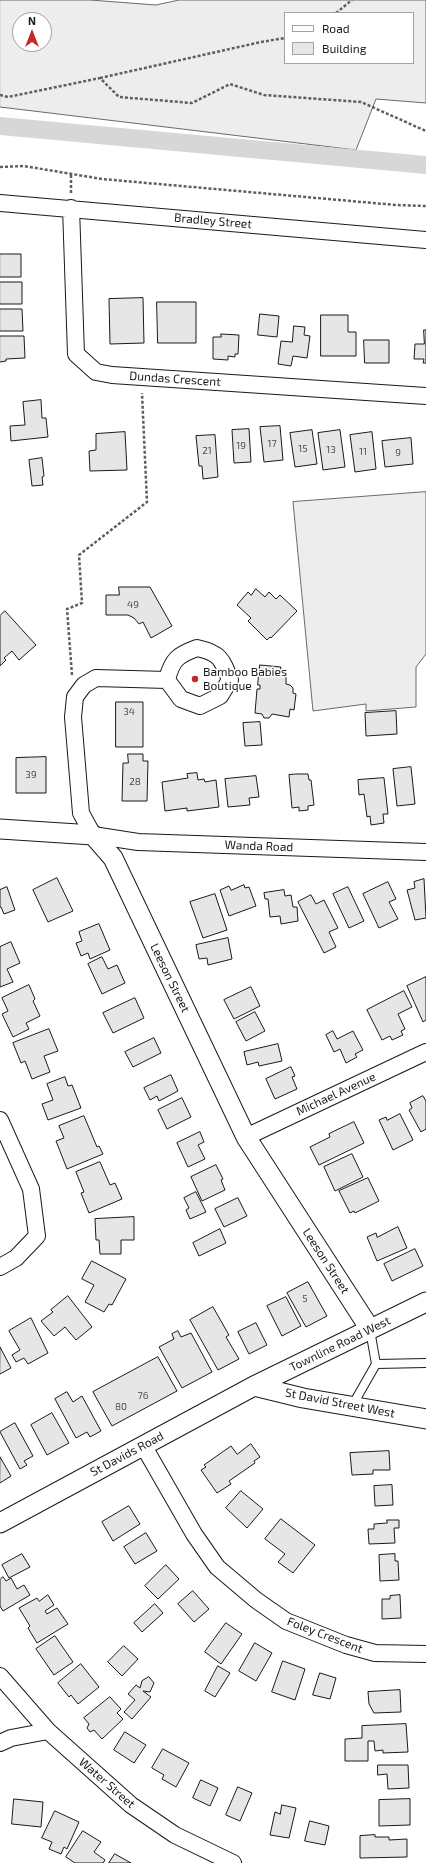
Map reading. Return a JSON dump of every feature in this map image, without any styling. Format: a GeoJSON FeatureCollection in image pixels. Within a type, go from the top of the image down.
{"type":"FeatureCollection","features":[{"type":"Feature","properties":{"kind":"street","name":"Bradley Street"},"geometry":{"type":"LineString","coordinates":[[0,203],[426,240]]}},
{"type":"Feature","properties":{"kind":"street","name":"Dundas Crescent"},"geometry":{"type":"LineString","coordinates":[[70,208],[76,354],[96,372],[141,377],[426,396]]}},
{"type":"Feature","properties":{"kind":"street"},"geometry":{"type":"LineString","coordinates":[[74,697],[84,686],[96,678],[167,680]]}},
{"type":"Feature","properties":{"kind":"street","name":"Leeson Street"},"geometry":{"type":"LineString","coordinates":[[74,697],[81,813],[93,835],[113,858],[246,1136],[370,1329]]}},
{"type":"Feature","properties":{"kind":"street"},"geometry":{"type":"LineString","coordinates":[[0,829],[93,835]]}},
{"type":"Feature","properties":{"kind":"street","name":"Wanda Road"},"geometry":{"type":"LineString","coordinates":[[93,835],[138,842],[426,852]]}},
{"type":"Feature","properties":{"kind":"street","name":"Michael Avenue"},"geometry":{"type":"LineString","coordinates":[[246,1136],[426,1052]]}},
{"type":"Feature","properties":{"kind":"street"},"geometry":{"type":"LineString","coordinates":[[0,1120],[31,1189],[37,1236],[16,1258],[0,1267]]}},
{"type":"Feature","properties":{"kind":"street","name":"Townline Road West"},"geometry":{"type":"LineString","coordinates":[[254,1386],[426,1302]]}},
{"type":"Feature","properties":{"kind":"street","name":"St David Street West"},"geometry":{"type":"LineString","coordinates":[[254,1386],[426,1419]]}},
{"type":"Feature","properties":{"kind":"street","name":"St Davids Road"},"geometry":{"type":"LineString","coordinates":[[0,1523],[254,1386]]}},
{"type":"Feature","properties":{"kind":"street","name":"Foley Crescent"},"geometry":{"type":"LineString","coordinates":[[143,1445],[194,1534],[217,1567],[256,1600],[286,1621],[346,1645],[375,1653],[426,1654]]}},
{"type":"Feature","properties":{"kind":"street","name":"Water Street"},"geometry":{"type":"LineString","coordinates":[[0,1676],[48,1731],[132,1805],[175,1834],[234,1863]]}},
{"type":"Feature","properties":{"kind":"street"},"geometry":{"type":"LineString","coordinates":[[0,1743],[11,1738],[48,1731]]}},
{"type":"Feature","properties":{"kind":"lane"},"geometry":{"type":"LineString","coordinates":[[352,1406],[376,1364],[370,1329]]}},
{"type":"Feature","properties":{"kind":"lane"},"geometry":{"type":"LineString","coordinates":[[376,1364],[426,1364]]}},
{"type":"Feature","properties":{"kind":"path"},"geometry":{"type":"LineString","coordinates":[[337,12],[352,0]]}},
{"type":"Feature","properties":{"kind":"path"},"geometry":{"type":"LineString","coordinates":[[0,95],[8,97],[284,38]]}},
{"type":"Feature","properties":{"kind":"path"},"geometry":{"type":"LineString","coordinates":[[100,78],[119,97],[192,103],[230,84],[264,95],[361,102],[426,131]]}},
{"type":"Feature","properties":{"kind":"path"},"geometry":{"type":"LineString","coordinates":[[0,167],[24,166],[102,179],[396,205],[426,206]]}},
{"type":"Feature","properties":{"kind":"path"},"geometry":{"type":"LineString","coordinates":[[74,697],[67,609],[82,603],[79,555],[147,502],[141,377]]}},
{"type":"Feature","properties":{"kind":"shaded area"},"geometry":{"type":"Polygon","coordinates":[[[0,0],[90,0],[156,5],[179,0],[426,0],[426,103],[376,99],[356,150],[0,107],[0,0]]]}},
{"type":"Feature","properties":{"kind":"shaded area"},"geometry":{"type":"Polygon","coordinates":[[[426,492],[426,654],[416,667],[416,707],[366,711],[366,704],[313,711],[293,502],[426,492]]]}},
{"type":"Feature","properties":{"kind":"building"},"geometry":{"type":"Polygon","coordinates":[[[0,254],[21,254],[21,277],[0,277],[0,254]]]}},
{"type":"Feature","properties":{"kind":"building"},"geometry":{"type":"Polygon","coordinates":[[[0,282],[22,282],[22,304],[0,304],[0,282]]]}},
{"type":"Feature","properties":{"kind":"building"},"geometry":{"type":"Polygon","coordinates":[[[143,298],[144,343],[110,344],[109,299],[143,298]]]}},
{"type":"Feature","properties":{"kind":"building"},"geometry":{"type":"Polygon","coordinates":[[[157,302],[196,302],[196,343],[158,343],[157,302]]]}},
{"type":"Feature","properties":{"kind":"building"},"geometry":{"type":"Polygon","coordinates":[[[0,309],[22,309],[23,331],[0,331],[0,309]]]}},
{"type":"Feature","properties":{"kind":"building"},"geometry":{"type":"Polygon","coordinates":[[[260,314],[279,316],[277,337],[258,335],[260,314]]]}},
{"type":"Feature","properties":{"kind":"building"},"geometry":{"type":"Polygon","coordinates":[[[321,315],[348,315],[348,332],[356,332],[356,356],[321,356],[321,315]]]}},
{"type":"Feature","properties":{"kind":"building"},"geometry":{"type":"Polygon","coordinates":[[[294,326],[305,327],[304,335],[310,336],[307,358],[293,356],[291,366],[278,364],[281,341],[292,342],[294,326]]]}},
{"type":"Feature","properties":{"kind":"building"},"geometry":{"type":"Polygon","coordinates":[[[424,330],[426,330],[426,363],[423,363],[424,359],[414,359],[415,344],[424,344],[424,330]]]}},
{"type":"Feature","properties":{"kind":"building"},"geometry":{"type":"Polygon","coordinates":[[[221,334],[239,335],[238,354],[235,354],[235,357],[228,356],[228,360],[213,359],[213,337],[221,337],[221,334]]]}},
{"type":"Feature","properties":{"kind":"building"},"geometry":{"type":"Polygon","coordinates":[[[0,336],[24,336],[25,358],[6,359],[6,361],[0,362],[0,336]]]}},
{"type":"Feature","properties":{"kind":"building"},"geometry":{"type":"Polygon","coordinates":[[[364,340],[389,340],[389,363],[365,363],[364,340]]]}},
{"type":"Feature","properties":{"kind":"building"},"geometry":{"type":"Polygon","coordinates":[[[41,400],[42,418],[46,418],[48,437],[11,441],[10,426],[25,425],[23,402],[41,400]]]}},
{"type":"Feature","properties":{"kind":"building"},"geometry":{"type":"Polygon","coordinates":[[[280,426],[283,460],[264,462],[260,427],[280,426]]]}},
{"type":"Feature","properties":{"kind":"building"},"geometry":{"type":"Polygon","coordinates":[[[249,429],[251,462],[234,463],[232,430],[249,429]]]}},
{"type":"Feature","properties":{"kind":"building"},"geometry":{"type":"Polygon","coordinates":[[[312,430],[317,464],[295,467],[290,433],[312,430]]]}},
{"type":"Feature","properties":{"kind":"building"},"geometry":{"type":"Polygon","coordinates":[[[340,430],[345,467],[323,470],[318,433],[340,430]]]}},
{"type":"Feature","properties":{"kind":"building"},"geometry":{"type":"Polygon","coordinates":[[[125,432],[127,470],[90,471],[89,451],[96,450],[96,434],[125,432]]]}},
{"type":"Feature","properties":{"kind":"building"},"geometry":{"type":"Polygon","coordinates":[[[372,432],[376,469],[355,472],[350,435],[372,432]]]}},
{"type":"Feature","properties":{"kind":"building"},"geometry":{"type":"Polygon","coordinates":[[[215,435],[218,477],[203,479],[202,466],[199,466],[196,436],[215,435]]]}},
{"type":"Feature","properties":{"kind":"building"},"geometry":{"type":"Polygon","coordinates":[[[411,438],[413,464],[385,467],[382,441],[411,438]]]}},
{"type":"Feature","properties":{"kind":"building"},"geometry":{"type":"Polygon","coordinates":[[[42,458],[44,476],[42,477],[43,485],[32,486],[29,460],[42,458]]]}},
{"type":"Feature","properties":{"kind":"building"},"geometry":{"type":"Polygon","coordinates":[[[119,587],[150,587],[172,626],[151,638],[143,622],[139,624],[134,618],[128,615],[106,615],[106,595],[119,595],[119,587]]]}},
{"type":"Feature","properties":{"kind":"building"},"geometry":{"type":"Polygon","coordinates":[[[256,589],[265,597],[269,592],[276,599],[280,595],[297,611],[271,638],[270,637],[267,640],[248,621],[251,618],[237,605],[248,592],[251,595],[256,589]]]}},
{"type":"Feature","properties":{"kind":"building"},"geometry":{"type":"Polygon","coordinates":[[[5,611],[36,645],[19,660],[12,651],[4,658],[6,660],[0,666],[0,616],[5,611]]]}},
{"type":"Feature","properties":{"kind":"building"},"geometry":{"type":"Polygon","coordinates":[[[260,665],[281,667],[280,673],[286,673],[286,684],[293,688],[293,693],[296,694],[294,710],[290,709],[289,717],[272,714],[269,718],[264,718],[262,714],[255,713],[257,689],[260,689],[260,685],[258,685],[260,665]]]}},
{"type":"Feature","properties":{"kind":"building"},"geometry":{"type":"Polygon","coordinates":[[[116,702],[143,702],[143,747],[116,747],[116,702]]]}},
{"type":"Feature","properties":{"kind":"building"},"geometry":{"type":"Polygon","coordinates":[[[396,711],[397,734],[366,736],[365,713],[396,711]]]}},
{"type":"Feature","properties":{"kind":"building"},"geometry":{"type":"Polygon","coordinates":[[[260,722],[262,745],[245,746],[243,723],[260,722]]]}},
{"type":"Feature","properties":{"kind":"building"},"geometry":{"type":"Polygon","coordinates":[[[128,754],[143,754],[143,761],[148,761],[147,801],[122,801],[123,763],[128,763],[128,754]]]}},
{"type":"Feature","properties":{"kind":"building"},"geometry":{"type":"Polygon","coordinates":[[[46,757],[46,793],[16,793],[16,758],[46,757]]]}},
{"type":"Feature","properties":{"kind":"building"},"geometry":{"type":"Polygon","coordinates":[[[411,767],[415,804],[397,806],[393,769],[411,767]]]}},
{"type":"Feature","properties":{"kind":"building"},"geometry":{"type":"Polygon","coordinates":[[[197,773],[198,780],[204,779],[205,782],[216,780],[219,807],[187,811],[187,808],[165,811],[162,782],[188,778],[187,774],[197,773]]]}},
{"type":"Feature","properties":{"kind":"building"},"geometry":{"type":"Polygon","coordinates":[[[308,774],[309,780],[311,780],[314,805],[308,806],[308,810],[299,811],[299,807],[292,808],[289,775],[308,774]]]}},
{"type":"Feature","properties":{"kind":"building"},"geometry":{"type":"Polygon","coordinates":[[[256,776],[259,797],[249,798],[250,805],[228,807],[225,779],[256,776]]]}},
{"type":"Feature","properties":{"kind":"building"},"geometry":{"type":"Polygon","coordinates":[[[384,778],[388,814],[383,814],[384,823],[371,825],[370,816],[367,817],[364,794],[359,795],[358,780],[384,778]]]}},
{"type":"Feature","properties":{"kind":"building"},"geometry":{"type":"Polygon","coordinates":[[[57,878],[73,911],[48,922],[33,890],[57,878]]]}},
{"type":"Feature","properties":{"kind":"building"},"geometry":{"type":"Polygon","coordinates":[[[424,879],[426,918],[415,920],[407,890],[415,888],[414,882],[424,879]]]}},
{"type":"Feature","properties":{"kind":"building"},"geometry":{"type":"Polygon","coordinates":[[[388,882],[396,899],[389,902],[398,919],[379,928],[363,894],[388,882]]]}},
{"type":"Feature","properties":{"kind":"building"},"geometry":{"type":"Polygon","coordinates":[[[244,885],[245,888],[249,887],[256,906],[229,916],[220,890],[229,886],[231,890],[244,885]]]}},
{"type":"Feature","properties":{"kind":"building"},"geometry":{"type":"Polygon","coordinates":[[[7,887],[15,910],[4,914],[0,907],[0,890],[7,887]]]}},
{"type":"Feature","properties":{"kind":"building"},"geometry":{"type":"Polygon","coordinates":[[[348,887],[364,921],[349,928],[333,894],[348,887]]]}},
{"type":"Feature","properties":{"kind":"building"},"geometry":{"type":"Polygon","coordinates":[[[284,890],[285,896],[291,895],[293,907],[297,907],[298,921],[281,924],[280,916],[270,917],[268,899],[265,899],[264,893],[284,890]]]}},
{"type":"Feature","properties":{"kind":"building"},"geometry":{"type":"Polygon","coordinates":[[[215,894],[227,930],[203,938],[190,902],[215,894]]]}},
{"type":"Feature","properties":{"kind":"building"},"geometry":{"type":"Polygon","coordinates":[[[311,895],[316,904],[324,900],[338,928],[329,932],[336,947],[324,953],[298,902],[311,895]]]}},
{"type":"Feature","properties":{"kind":"building"},"geometry":{"type":"Polygon","coordinates":[[[99,924],[110,950],[90,959],[88,953],[81,956],[76,943],[82,941],[79,932],[99,924]]]}},
{"type":"Feature","properties":{"kind":"building"},"geometry":{"type":"Polygon","coordinates":[[[228,938],[232,959],[208,965],[207,958],[199,959],[196,945],[228,938]]]}},
{"type":"Feature","properties":{"kind":"building"},"geometry":{"type":"Polygon","coordinates":[[[11,942],[20,963],[7,969],[13,982],[0,987],[0,947],[11,942]]]}},
{"type":"Feature","properties":{"kind":"building"},"geometry":{"type":"Polygon","coordinates":[[[102,957],[108,969],[117,965],[125,983],[102,994],[88,964],[102,957]]]}},
{"type":"Feature","properties":{"kind":"building"},"geometry":{"type":"Polygon","coordinates":[[[426,977],[426,1020],[423,1022],[407,986],[426,977]]]}},
{"type":"Feature","properties":{"kind":"building"},"geometry":{"type":"Polygon","coordinates":[[[29,985],[35,999],[33,1001],[40,1016],[26,1023],[29,1029],[13,1037],[2,1014],[8,1011],[2,998],[29,985]]]}},
{"type":"Feature","properties":{"kind":"building"},"geometry":{"type":"Polygon","coordinates":[[[251,987],[260,1006],[234,1019],[224,1000],[251,987]]]}},
{"type":"Feature","properties":{"kind":"building"},"geometry":{"type":"Polygon","coordinates":[[[404,991],[412,1007],[398,1014],[405,1029],[401,1031],[403,1035],[392,1040],[390,1036],[382,1040],[367,1010],[404,991]]]}},
{"type":"Feature","properties":{"kind":"building"},"geometry":{"type":"Polygon","coordinates":[[[135,998],[144,1018],[113,1033],[103,1013],[135,998]]]}},
{"type":"Feature","properties":{"kind":"building"},"geometry":{"type":"Polygon","coordinates":[[[255,1012],[265,1031],[246,1041],[236,1022],[255,1012]]]}},
{"type":"Feature","properties":{"kind":"building"},"geometry":{"type":"Polygon","coordinates":[[[49,1029],[58,1051],[44,1056],[50,1072],[32,1079],[25,1061],[21,1063],[13,1043],[49,1029]]]}},
{"type":"Feature","properties":{"kind":"building"},"geometry":{"type":"Polygon","coordinates":[[[333,1031],[337,1039],[353,1031],[363,1050],[355,1054],[357,1057],[346,1063],[340,1049],[334,1052],[326,1035],[333,1031]]]}},
{"type":"Feature","properties":{"kind":"building"},"geometry":{"type":"Polygon","coordinates":[[[154,1038],[161,1053],[133,1067],[125,1052],[154,1038]]]}},
{"type":"Feature","properties":{"kind":"building"},"geometry":{"type":"Polygon","coordinates":[[[278,1044],[282,1061],[259,1066],[258,1062],[247,1065],[244,1052],[278,1044]]]}},
{"type":"Feature","properties":{"kind":"building"},"geometry":{"type":"Polygon","coordinates":[[[291,1067],[295,1076],[292,1077],[297,1089],[275,1099],[266,1079],[291,1067]]]}},
{"type":"Feature","properties":{"kind":"building"},"geometry":{"type":"Polygon","coordinates":[[[171,1075],[178,1091],[159,1101],[157,1096],[150,1100],[144,1088],[171,1075]]]}},
{"type":"Feature","properties":{"kind":"building"},"geometry":{"type":"Polygon","coordinates":[[[65,1077],[68,1086],[72,1085],[81,1108],[48,1120],[42,1104],[53,1100],[47,1084],[65,1077]]]}},
{"type":"Feature","properties":{"kind":"building"},"geometry":{"type":"Polygon","coordinates":[[[423,1096],[426,1101],[426,1129],[421,1132],[409,1110],[412,1108],[410,1103],[423,1096]]]}},
{"type":"Feature","properties":{"kind":"building"},"geometry":{"type":"Polygon","coordinates":[[[182,1098],[191,1117],[167,1129],[158,1110],[182,1098]]]}},
{"type":"Feature","properties":{"kind":"building"},"geometry":{"type":"Polygon","coordinates":[[[400,1114],[413,1140],[393,1150],[379,1120],[386,1117],[387,1120],[400,1114]]]}},
{"type":"Feature","properties":{"kind":"building"},"geometry":{"type":"Polygon","coordinates":[[[84,1116],[97,1147],[99,1146],[103,1154],[67,1169],[56,1141],[64,1138],[59,1126],[84,1116]]]}},
{"type":"Feature","properties":{"kind":"building"},"geometry":{"type":"Polygon","coordinates":[[[354,1122],[364,1143],[319,1165],[310,1147],[330,1137],[329,1134],[354,1122]]]}},
{"type":"Feature","properties":{"kind":"building"},"geometry":{"type":"Polygon","coordinates":[[[200,1132],[204,1142],[198,1145],[205,1159],[188,1167],[177,1143],[200,1132]]]}},
{"type":"Feature","properties":{"kind":"building"},"geometry":{"type":"Polygon","coordinates":[[[352,1154],[363,1177],[335,1191],[324,1167],[352,1154]]]}},
{"type":"Feature","properties":{"kind":"building"},"geometry":{"type":"Polygon","coordinates":[[[100,1162],[110,1185],[115,1183],[122,1199],[89,1213],[81,1193],[84,1192],[76,1172],[100,1162]]]}},
{"type":"Feature","properties":{"kind":"building"},"geometry":{"type":"Polygon","coordinates":[[[216,1165],[223,1179],[221,1180],[225,1190],[202,1201],[191,1177],[216,1165]]]}},
{"type":"Feature","properties":{"kind":"building"},"geometry":{"type":"Polygon","coordinates":[[[368,1178],[379,1201],[355,1213],[354,1211],[350,1213],[339,1191],[368,1178]]]}},
{"type":"Feature","properties":{"kind":"building"},"geometry":{"type":"Polygon","coordinates":[[[196,1192],[206,1212],[190,1219],[186,1210],[189,1208],[184,1198],[196,1192]]]}},
{"type":"Feature","properties":{"kind":"building"},"geometry":{"type":"Polygon","coordinates":[[[238,1198],[247,1216],[224,1227],[215,1209],[238,1198]]]}},
{"type":"Feature","properties":{"kind":"building"},"geometry":{"type":"Polygon","coordinates":[[[134,1217],[134,1240],[121,1240],[121,1254],[100,1254],[99,1240],[96,1240],[95,1219],[134,1217]]]}},
{"type":"Feature","properties":{"kind":"building"},"geometry":{"type":"Polygon","coordinates":[[[398,1227],[407,1248],[377,1261],[367,1237],[376,1233],[377,1237],[398,1227]]]}},
{"type":"Feature","properties":{"kind":"building"},"geometry":{"type":"Polygon","coordinates":[[[220,1229],[226,1243],[199,1256],[193,1243],[220,1229]]]}},
{"type":"Feature","properties":{"kind":"building"},"geometry":{"type":"Polygon","coordinates":[[[415,1249],[423,1266],[392,1281],[384,1264],[415,1249]]]}},
{"type":"Feature","properties":{"kind":"building"},"geometry":{"type":"Polygon","coordinates":[[[92,1261],[126,1279],[112,1305],[109,1304],[104,1312],[85,1302],[94,1285],[82,1279],[92,1261]]]}},
{"type":"Feature","properties":{"kind":"building"},"geometry":{"type":"Polygon","coordinates":[[[308,1282],[327,1316],[306,1327],[287,1293],[308,1282]]]}},
{"type":"Feature","properties":{"kind":"building"},"geometry":{"type":"Polygon","coordinates":[[[68,1296],[92,1327],[76,1340],[65,1327],[54,1336],[41,1321],[53,1312],[51,1310],[68,1296]]]}},
{"type":"Feature","properties":{"kind":"building"},"geometry":{"type":"Polygon","coordinates":[[[286,1297],[301,1326],[282,1336],[267,1306],[286,1297]]]}},
{"type":"Feature","properties":{"kind":"building"},"geometry":{"type":"Polygon","coordinates":[[[213,1307],[229,1335],[226,1337],[239,1359],[218,1370],[190,1320],[213,1307]]]}},
{"type":"Feature","properties":{"kind":"building"},"geometry":{"type":"Polygon","coordinates":[[[31,1318],[48,1353],[28,1364],[24,1358],[16,1362],[12,1355],[20,1350],[9,1331],[31,1318]]]}},
{"type":"Feature","properties":{"kind":"building"},"geometry":{"type":"Polygon","coordinates":[[[256,1323],[267,1345],[249,1354],[238,1332],[256,1323]]]}},
{"type":"Feature","properties":{"kind":"building"},"geometry":{"type":"Polygon","coordinates":[[[178,1331],[181,1337],[191,1333],[212,1372],[182,1388],[159,1347],[174,1339],[172,1334],[178,1331]]]}},
{"type":"Feature","properties":{"kind":"building"},"geometry":{"type":"Polygon","coordinates":[[[0,1347],[11,1368],[0,1374],[0,1347]]]}},
{"type":"Feature","properties":{"kind":"building"},"geometry":{"type":"Polygon","coordinates":[[[158,1357],[177,1391],[112,1426],[93,1392],[158,1357]]]}},
{"type":"Feature","properties":{"kind":"building"},"geometry":{"type":"Polygon","coordinates":[[[67,1392],[73,1402],[82,1396],[101,1431],[90,1437],[87,1432],[76,1438],[55,1399],[67,1392]]]}},
{"type":"Feature","properties":{"kind":"building"},"geometry":{"type":"Polygon","coordinates":[[[52,1413],[69,1443],[47,1455],[31,1425],[52,1413]]]}},
{"type":"Feature","properties":{"kind":"building"},"geometry":{"type":"Polygon","coordinates":[[[15,1423],[33,1456],[24,1461],[27,1465],[20,1469],[0,1432],[15,1423]]]}},
{"type":"Feature","properties":{"kind":"building"},"geometry":{"type":"Polygon","coordinates":[[[251,1444],[260,1457],[254,1461],[255,1463],[229,1481],[231,1484],[217,1493],[201,1470],[206,1467],[204,1465],[231,1446],[237,1454],[251,1444]]]}},
{"type":"Feature","properties":{"kind":"building"},"geometry":{"type":"Polygon","coordinates":[[[389,1451],[390,1470],[373,1470],[373,1474],[352,1475],[350,1453],[389,1451]]]}},
{"type":"Feature","properties":{"kind":"building"},"geometry":{"type":"Polygon","coordinates":[[[0,1457],[11,1476],[0,1483],[0,1457]]]}},
{"type":"Feature","properties":{"kind":"building"},"geometry":{"type":"Polygon","coordinates":[[[392,1485],[393,1505],[375,1506],[374,1486],[392,1485]]]}},
{"type":"Feature","properties":{"kind":"building"},"geometry":{"type":"Polygon","coordinates":[[[241,1491],[263,1509],[247,1528],[226,1508],[241,1491]]]}},
{"type":"Feature","properties":{"kind":"building"},"geometry":{"type":"Polygon","coordinates":[[[129,1506],[140,1524],[113,1541],[102,1522],[129,1506]]]}},
{"type":"Feature","properties":{"kind":"building"},"geometry":{"type":"Polygon","coordinates":[[[281,1519],[315,1545],[293,1573],[278,1562],[285,1554],[265,1539],[281,1519]]]}},
{"type":"Feature","properties":{"kind":"building"},"geometry":{"type":"Polygon","coordinates":[[[387,1520],[399,1520],[399,1528],[394,1528],[395,1543],[369,1544],[368,1529],[374,1529],[374,1524],[387,1523],[387,1520]]]}},
{"type":"Feature","properties":{"kind":"building"},"geometry":{"type":"Polygon","coordinates":[[[146,1533],[157,1551],[135,1564],[124,1547],[146,1533]]]}},
{"type":"Feature","properties":{"kind":"building"},"geometry":{"type":"Polygon","coordinates":[[[22,1554],[30,1567],[9,1578],[2,1565],[22,1554]]]}},
{"type":"Feature","properties":{"kind":"building"},"geometry":{"type":"Polygon","coordinates":[[[395,1554],[395,1561],[398,1561],[399,1580],[380,1581],[379,1555],[395,1554]]]}},
{"type":"Feature","properties":{"kind":"building"},"geometry":{"type":"Polygon","coordinates":[[[166,1565],[179,1579],[158,1599],[145,1586],[166,1565]]]}},
{"type":"Feature","properties":{"kind":"building"},"geometry":{"type":"Polygon","coordinates":[[[3,1577],[6,1581],[11,1578],[17,1589],[24,1585],[30,1595],[3,1611],[0,1606],[0,1580],[3,1577]]]}},
{"type":"Feature","properties":{"kind":"building"},"geometry":{"type":"Polygon","coordinates":[[[193,1591],[209,1609],[194,1622],[178,1604],[193,1591]]]}},
{"type":"Feature","properties":{"kind":"building"},"geometry":{"type":"Polygon","coordinates":[[[48,1595],[54,1605],[45,1611],[47,1614],[57,1608],[68,1624],[37,1643],[28,1628],[30,1626],[19,1608],[37,1598],[39,1601],[48,1595]]]}},
{"type":"Feature","properties":{"kind":"building"},"geometry":{"type":"Polygon","coordinates":[[[400,1595],[401,1618],[382,1619],[382,1599],[390,1599],[390,1596],[400,1595]]]}},
{"type":"Feature","properties":{"kind":"building"},"geometry":{"type":"Polygon","coordinates":[[[155,1604],[163,1613],[142,1632],[134,1623],[155,1604]]]}},
{"type":"Feature","properties":{"kind":"building"},"geometry":{"type":"Polygon","coordinates":[[[226,1623],[242,1634],[221,1664],[205,1652],[226,1623]]]}},
{"type":"Feature","properties":{"kind":"building"},"geometry":{"type":"Polygon","coordinates":[[[55,1636],[73,1662],[54,1675],[36,1649],[55,1636]]]}},
{"type":"Feature","properties":{"kind":"building"},"geometry":{"type":"Polygon","coordinates":[[[255,1643],[272,1653],[256,1681],[239,1671],[255,1643]]]}},
{"type":"Feature","properties":{"kind":"building"},"geometry":{"type":"Polygon","coordinates":[[[124,1646],[138,1659],[122,1676],[108,1662],[124,1646]]]}},
{"type":"Feature","properties":{"kind":"building"},"geometry":{"type":"Polygon","coordinates":[[[283,1661],[305,1669],[295,1700],[272,1692],[283,1661]]]}},
{"type":"Feature","properties":{"kind":"building"},"geometry":{"type":"Polygon","coordinates":[[[81,1664],[99,1687],[78,1704],[71,1695],[69,1697],[58,1683],[81,1664]]]}},
{"type":"Feature","properties":{"kind":"building"},"geometry":{"type":"Polygon","coordinates":[[[218,1666],[230,1673],[215,1697],[205,1691],[218,1666]]]}},
{"type":"Feature","properties":{"kind":"building"},"geometry":{"type":"Polygon","coordinates":[[[320,1673],[336,1678],[330,1699],[313,1695],[320,1673]]]}},
{"type":"Feature","properties":{"kind":"building"},"geometry":{"type":"Polygon","coordinates":[[[149,1677],[154,1683],[150,1692],[143,1691],[151,1697],[132,1719],[124,1712],[135,1700],[128,1694],[136,1685],[140,1688],[142,1681],[149,1677]]]}},
{"type":"Feature","properties":{"kind":"building"},"geometry":{"type":"Polygon","coordinates":[[[400,1690],[401,1712],[374,1713],[369,1704],[368,1692],[400,1690]]]}},
{"type":"Feature","properties":{"kind":"building"},"geometry":{"type":"Polygon","coordinates":[[[110,1697],[121,1709],[117,1713],[123,1719],[102,1739],[94,1730],[90,1732],[87,1728],[89,1724],[84,1718],[110,1697]]]}},
{"type":"Feature","properties":{"kind":"building"},"geometry":{"type":"Polygon","coordinates":[[[406,1724],[408,1752],[383,1753],[383,1750],[375,1751],[374,1741],[368,1741],[368,1761],[345,1761],[345,1739],[362,1738],[362,1726],[406,1724]]]}},
{"type":"Feature","properties":{"kind":"building"},"geometry":{"type":"Polygon","coordinates":[[[125,1732],[146,1745],[134,1763],[114,1750],[125,1732]]]}},
{"type":"Feature","properties":{"kind":"building"},"geometry":{"type":"Polygon","coordinates":[[[163,1749],[189,1763],[176,1787],[162,1779],[164,1775],[152,1768],[163,1749]]]}},
{"type":"Feature","properties":{"kind":"building"},"geometry":{"type":"Polygon","coordinates":[[[378,1765],[408,1765],[409,1788],[388,1789],[387,1774],[378,1775],[378,1765]]]}},
{"type":"Feature","properties":{"kind":"building"},"geometry":{"type":"Polygon","coordinates":[[[201,1780],[218,1788],[210,1806],[193,1798],[201,1780]]]}},
{"type":"Feature","properties":{"kind":"building"},"geometry":{"type":"Polygon","coordinates":[[[238,1787],[252,1793],[240,1821],[226,1815],[238,1787]]]}},
{"type":"Feature","properties":{"kind":"building"},"geometry":{"type":"Polygon","coordinates":[[[14,1799],[43,1802],[41,1827],[12,1824],[14,1799]]]}},
{"type":"Feature","properties":{"kind":"building"},"geometry":{"type":"Polygon","coordinates":[[[410,1799],[410,1825],[379,1826],[379,1800],[410,1799]]]}},
{"type":"Feature","properties":{"kind":"building"},"geometry":{"type":"Polygon","coordinates":[[[282,1805],[296,1808],[289,1838],[270,1835],[275,1812],[280,1814],[282,1805]]]}},
{"type":"Feature","properties":{"kind":"building"},"geometry":{"type":"Polygon","coordinates":[[[55,1811],[79,1822],[67,1849],[64,1847],[61,1854],[49,1849],[52,1842],[42,1838],[55,1811]]]}},
{"type":"Feature","properties":{"kind":"building"},"geometry":{"type":"Polygon","coordinates":[[[310,1821],[329,1826],[325,1845],[305,1841],[310,1821]]]}},
{"type":"Feature","properties":{"kind":"building"},"geometry":{"type":"Polygon","coordinates":[[[83,1831],[101,1842],[94,1852],[105,1860],[103,1863],[75,1863],[66,1857],[83,1831]]]}},
{"type":"Feature","properties":{"kind":"building"},"geometry":{"type":"Polygon","coordinates":[[[375,1835],[375,1837],[389,1837],[389,1840],[407,1839],[407,1857],[360,1858],[360,1836],[375,1835]]]}},
{"type":"Feature","properties":{"kind":"building"},"geometry":{"type":"Polygon","coordinates":[[[115,1854],[131,1863],[109,1863],[115,1854]]]}},
{"type":"Feature","properties":{"kind":"waterway"},"geometry":{"type":"LineString","coordinates":[[0,126],[426,165]]}},
{"type":"Feature","properties":{"kind":"place","name":"Bamboo Babies Boutique"},"geometry":{"type":"Point","coordinates":[195,679]}}]}
